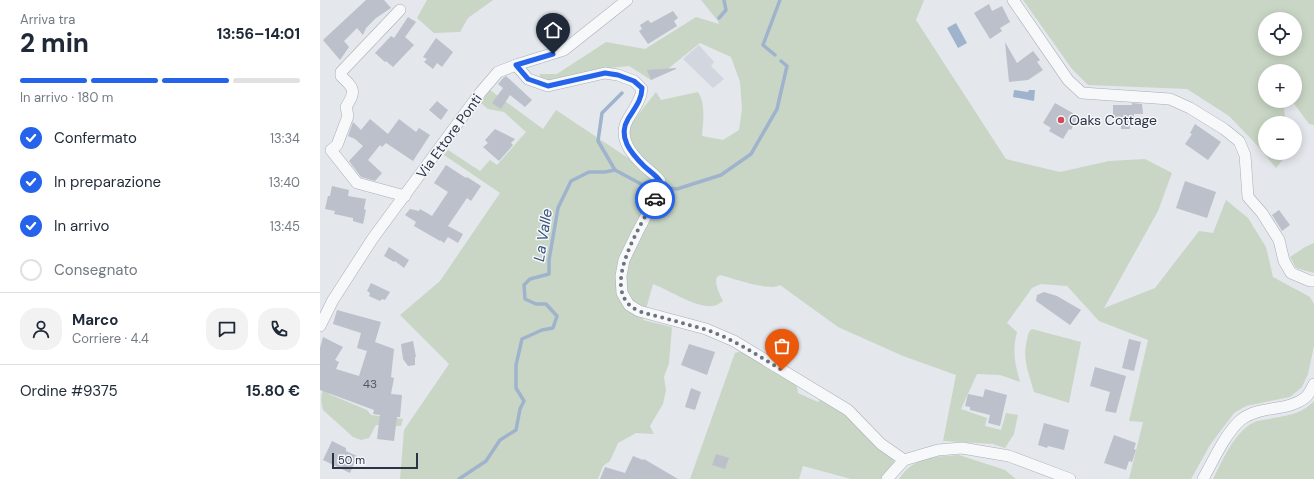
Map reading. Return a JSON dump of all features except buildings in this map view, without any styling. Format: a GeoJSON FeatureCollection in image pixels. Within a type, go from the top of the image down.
{"type":"FeatureCollection","features":[{"type":"Feature","properties":{"kind":"street","name":"Via Ettore Ponti"},"geometry":{"type":"LineString","coordinates":[[320,326],[333,300],[373,238],[480,93],[498,72],[564,50],[628,0]]}},
{"type":"Feature","properties":{"kind":"street"},"geometry":{"type":"LineString","coordinates":[[1013,0],[1068,80],[1082,92],[1170,99],[1190,108],[1224,129],[1239,141],[1245,155],[1248,197],[1262,213],[1279,240],[1284,261],[1291,273],[1310,281],[1314,281]]}},
{"type":"Feature","properties":{"kind":"street"},"geometry":{"type":"LineString","coordinates":[[400,10],[341,72],[341,76],[350,84],[353,90],[353,96],[346,107],[348,116],[340,138],[337,145],[331,150],[357,183],[405,196]]}},
{"type":"Feature","properties":{"kind":"street"},"geometry":{"type":"LineString","coordinates":[[516,65],[528,79],[548,86],[605,73],[618,75],[634,81],[642,88],[642,96],[625,124],[624,138],[633,153],[658,183],[624,260],[621,276],[622,293],[629,305],[639,311],[706,329],[734,341],[848,410],[881,444],[904,460]]}},
{"type":"Feature","properties":{"kind":"street"},"geometry":{"type":"LineString","coordinates":[[1203,479],[1230,433],[1242,419],[1260,411],[1294,405],[1307,396],[1314,384]]}},
{"type":"Feature","properties":{"kind":"street"},"geometry":{"type":"LineString","coordinates":[[887,479],[904,460],[938,450],[962,448],[1009,456],[1070,479]]}},
{"type":"Feature","properties":{"kind":"shaded area"},"geometry":{"type":"Polygon","coordinates":[[[699,45],[714,62],[711,66],[724,79],[713,88],[683,59],[699,45]]]}},
{"type":"Feature","properties":{"kind":"green space"},"geometry":{"type":"Polygon","coordinates":[[[427,0],[493,0],[468,18],[460,32],[434,33],[417,18],[427,0]]]}},
{"type":"Feature","properties":{"kind":"green space"},"geometry":{"type":"Polygon","coordinates":[[[701,0],[924,0],[916,20],[1006,159],[1060,172],[1109,161],[1145,159],[1172,173],[1158,211],[1104,308],[1155,288],[1199,231],[1213,233],[1226,200],[1248,218],[1266,247],[1273,277],[1310,297],[1314,304],[1314,346],[1308,374],[1302,387],[1290,397],[1246,406],[1234,413],[1210,445],[1191,479],[1129,479],[1143,422],[1129,421],[1148,340],[1099,321],[1067,286],[1041,284],[1032,288],[1007,323],[1017,332],[1015,357],[1020,382],[1000,375],[977,374],[961,409],[987,418],[985,426],[1001,430],[1006,413],[1018,415],[1014,434],[1005,448],[993,444],[943,441],[956,375],[903,356],[838,327],[780,285],[775,287],[760,286],[720,275],[717,277],[716,283],[723,301],[713,306],[706,306],[691,302],[653,284],[643,320],[672,327],[669,363],[664,377],[666,390],[663,404],[650,426],[654,434],[636,433],[618,443],[610,461],[603,466],[598,479],[400,479],[404,430],[449,364],[400,315],[440,281],[500,193],[444,155],[448,150],[480,171],[490,160],[497,165],[526,132],[504,112],[488,109],[481,103],[490,90],[543,129],[556,110],[628,158],[643,159],[632,145],[630,125],[656,92],[661,100],[698,92],[701,97],[703,108],[702,136],[723,140],[739,130],[742,109],[740,82],[731,57],[700,43],[664,72],[651,80],[629,66],[600,69],[550,81],[540,79],[540,74],[557,74],[606,42],[645,49],[696,17],[719,24],[701,0]]]}},
{"type":"Feature","properties":{"kind":"green space"},"geometry":{"type":"Polygon","coordinates":[[[1023,0],[1314,0],[1314,125],[1309,124],[1297,108],[1302,108],[1302,64],[1258,64],[1258,108],[1284,108],[1285,116],[1258,116],[1258,147],[1229,116],[1187,89],[1088,85],[1072,69],[1023,0]]]}},
{"type":"Feature","properties":{"kind":"green space"},"geometry":{"type":"Polygon","coordinates":[[[1269,160],[1282,160],[1276,168],[1269,160]]]}},
{"type":"Feature","properties":{"kind":"green space"},"geometry":{"type":"Polygon","coordinates":[[[1314,243],[1314,273],[1296,268],[1290,257],[1314,243]]]}},
{"type":"Feature","properties":{"kind":"green space"},"geometry":{"type":"Polygon","coordinates":[[[1032,329],[1081,342],[1069,403],[1034,392],[1025,353],[1028,335],[1032,329]]]}},
{"type":"Feature","properties":{"kind":"green space"},"geometry":{"type":"Polygon","coordinates":[[[742,351],[773,372],[777,370],[796,382],[798,393],[818,402],[820,400],[849,417],[893,457],[894,463],[881,479],[851,479],[803,466],[799,479],[690,479],[735,353],[742,351]]]}},
{"type":"Feature","properties":{"kind":"green space"},"geometry":{"type":"Polygon","coordinates":[[[327,381],[333,383],[329,394],[367,410],[371,415],[403,419],[401,426],[376,425],[369,438],[361,440],[353,437],[323,410],[322,395],[323,388],[327,381]]]}},
{"type":"Feature","properties":{"kind":"green space"},"geometry":{"type":"Polygon","coordinates":[[[1314,401],[1314,479],[1213,479],[1230,446],[1249,425],[1257,421],[1299,412],[1314,401]]]}},
{"type":"Feature","properties":{"kind":"green space"},"geometry":{"type":"Polygon","coordinates":[[[959,455],[1005,470],[1016,479],[899,479],[911,466],[925,459],[959,455]]]}},
{"type":"Feature","properties":{"kind":"water"},"geometry":{"type":"Polygon","coordinates":[[[956,23],[967,43],[958,48],[947,28],[956,23]]]}},
{"type":"Feature","properties":{"kind":"water"},"geometry":{"type":"Polygon","coordinates":[[[1014,90],[1028,92],[1029,90],[1035,90],[1034,101],[1013,97],[1014,90]]]}},
{"type":"Feature","properties":{"kind":"waterway"},"geometry":{"type":"LineString","coordinates":[[719,18],[726,10],[724,0]]}},
{"type":"Feature","properties":{"kind":"waterway","name":"La Valle"},"geometry":{"type":"LineString","coordinates":[[775,55],[763,45],[780,0]]}},
{"type":"Feature","properties":{"kind":"waterway","name":"La Valle"},"geometry":{"type":"LineString","coordinates":[[459,479],[486,461],[500,440],[516,430],[520,409],[524,401],[516,388],[516,365],[522,339],[542,330],[553,328],[557,316],[546,304],[536,304],[525,299],[524,285],[530,279],[549,274],[549,260],[558,208],[571,181],[589,172],[605,172],[615,170],[643,185],[677,189],[721,175],[751,154],[777,109],[787,66],[781,61]]}},
{"type":"Feature","properties":{"kind":"waterway"},"geometry":{"type":"LineString","coordinates":[[615,170],[598,141],[602,113],[622,93]]}},
{"type":"Feature","properties":{"kind":"way so far"},"geometry":{"type":"LineString","coordinates":[[655,199],[624,260],[621,276],[622,293],[629,305],[639,311],[706,329],[734,341],[782,370]]}},
{"type":"Feature","properties":{"kind":"place","name":"Oaks Cottage"},"geometry":{"type":"Point","coordinates":[1061,120]}},
{"type":"Feature","properties":{"kind":"route"},"geometry":{"type":"LineString","coordinates":[[553,54],[516,65],[528,79],[548,86],[605,73],[618,75],[634,81],[642,88],[642,96],[625,124],[624,138],[644,167],[654,174],[660,181],[658,194],[655,199]]}}]}
